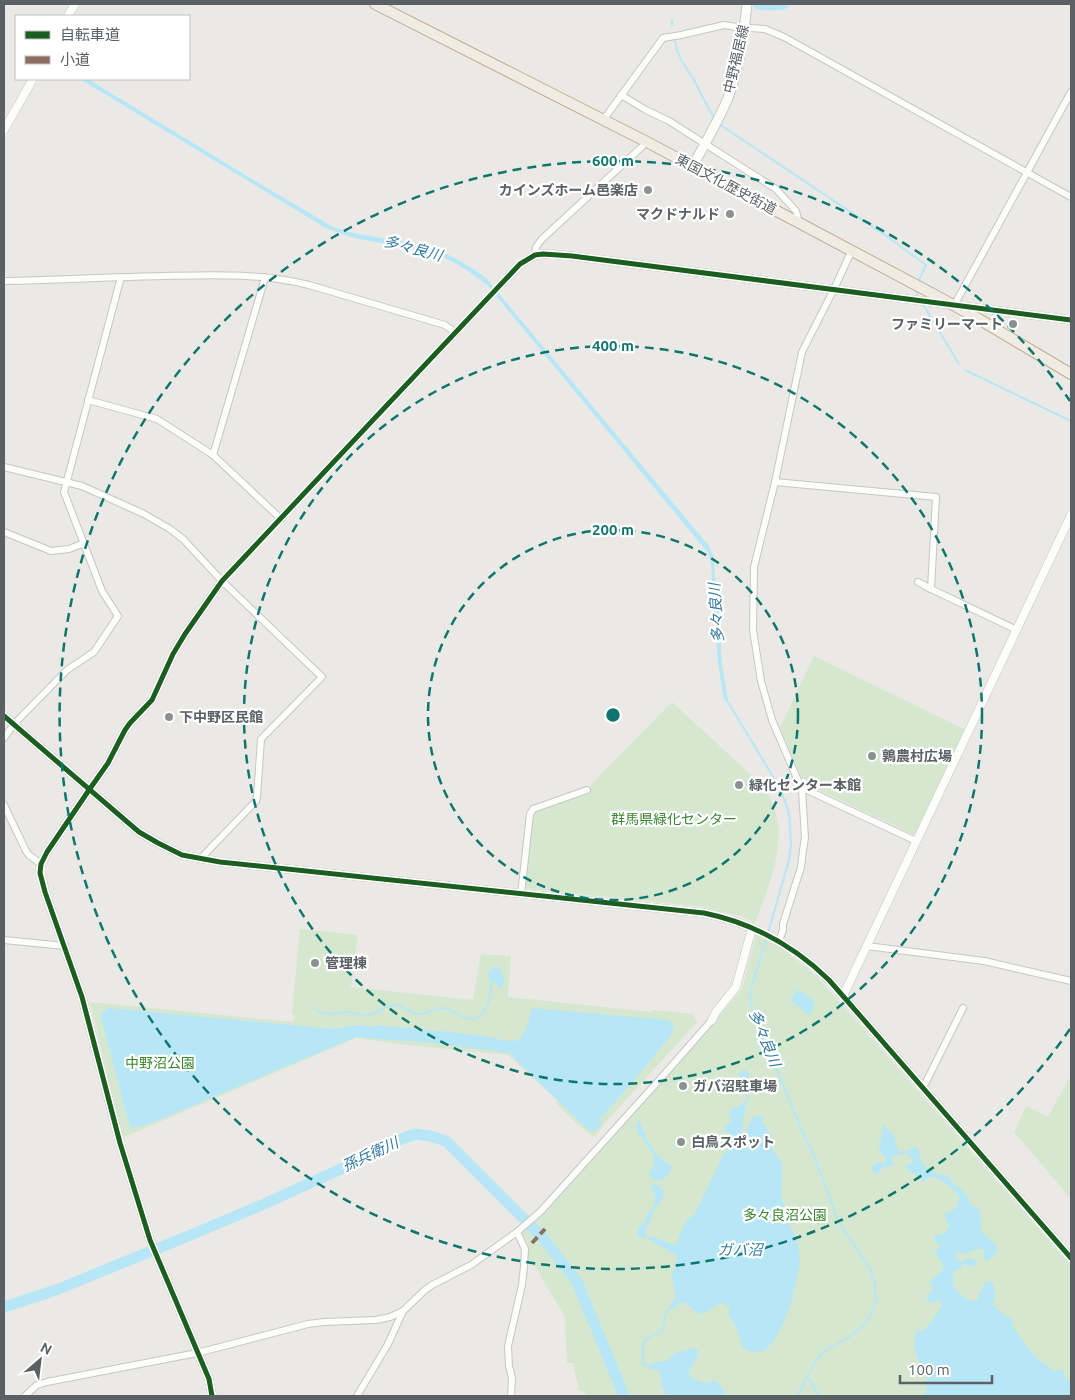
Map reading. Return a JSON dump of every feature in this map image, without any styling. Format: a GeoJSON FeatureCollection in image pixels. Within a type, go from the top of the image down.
{"type":"FeatureCollection","features":[{"type":"Feature","properties":{"kind":"highway","name":"東国文化歴史街道"},"geometry":{"type":"LineString","coordinates":[[375,4],[604,119],[852,250],[1071,374]]}},
{"type":"Feature","properties":{"kind":"main road","name":"中野福居線"},"geometry":{"type":"LineString","coordinates":[[693,166],[727,99],[738,64],[747,4]]}},
{"type":"Feature","properties":{"kind":"street"},"geometry":{"type":"LineString","coordinates":[[69,15],[75,4]]}},
{"type":"Feature","properties":{"kind":"street"},"geometry":{"type":"LineString","coordinates":[[604,119],[664,38],[724,25],[745,25],[765,29],[784,37],[1071,197]]}},
{"type":"Feature","properties":{"kind":"street"},"geometry":{"type":"LineString","coordinates":[[4,130],[32,80]]}},
{"type":"Feature","properties":{"kind":"street"},"geometry":{"type":"LineString","coordinates":[[952,305],[956,302],[1071,92]]}},
{"type":"Feature","properties":{"kind":"street"},"geometry":{"type":"LineString","coordinates":[[621,95],[646,110],[670,121],[776,189],[796,211],[799,223]]}},
{"type":"Feature","properties":{"kind":"street"},"geometry":{"type":"LineString","coordinates":[[535,255],[536,248],[542,239],[647,142]]}},
{"type":"Feature","properties":{"kind":"street"},"geometry":{"type":"LineString","coordinates":[[778,940],[783,930],[783,924],[801,867],[805,838],[802,790],[772,720],[761,681],[753,630],[754,567],[775,482],[802,352],[852,250]]}},
{"type":"Feature","properties":{"kind":"street"},"geometry":{"type":"LineString","coordinates":[[214,1395],[209,1379],[150,1242],[120,1143],[82,998],[45,892],[40,873],[40,864],[46,852],[108,763],[125,730],[152,700],[184,634],[222,581],[502,282],[520,264],[535,255],[582,257],[1071,320]]}},
{"type":"Feature","properties":{"kind":"street"},"geometry":{"type":"LineString","coordinates":[[4,281],[197,275],[264,277],[291,280],[445,325],[456,333]]}},
{"type":"Feature","properties":{"kind":"street"},"geometry":{"type":"LineString","coordinates":[[4,738],[14,724],[67,670],[94,652],[118,616],[102,591],[64,492],[65,482],[121,277]]}},
{"type":"Feature","properties":{"kind":"street"},"geometry":{"type":"LineString","coordinates":[[213,455],[264,277]]}},
{"type":"Feature","properties":{"kind":"street"},"geometry":{"type":"LineString","coordinates":[[88,400],[157,419],[213,455],[281,518]]}},
{"type":"Feature","properties":{"kind":"street"},"geometry":{"type":"LineString","coordinates":[[4,467],[82,486],[123,503],[170,530],[183,539],[222,581],[322,677],[261,739],[256,801],[200,859]]}},
{"type":"Feature","properties":{"kind":"street"},"geometry":{"type":"LineString","coordinates":[[775,482],[936,497],[931,589]]}},
{"type":"Feature","properties":{"kind":"street"},"geometry":{"type":"LineString","coordinates":[[843,996],[1071,515]]}},
{"type":"Feature","properties":{"kind":"street"},"geometry":{"type":"LineString","coordinates":[[4,532],[52,550],[69,549],[84,543]]}},
{"type":"Feature","properties":{"kind":"street"},"geometry":{"type":"LineString","coordinates":[[918,582],[1017,630]]}},
{"type":"Feature","properties":{"kind":"street"},"geometry":{"type":"LineString","coordinates":[[4,716],[139,832],[182,855],[238,864],[704,913],[728,918],[778,940],[816,968],[843,996],[1071,1258]]}},
{"type":"Feature","properties":{"kind":"street"},"geometry":{"type":"LineString","coordinates":[[521,894],[530,814],[533,809],[587,790]]}},
{"type":"Feature","properties":{"kind":"street"},"geometry":{"type":"LineString","coordinates":[[802,790],[807,790],[916,841]]}},
{"type":"Feature","properties":{"kind":"street"},"geometry":{"type":"LineString","coordinates":[[4,806],[29,856],[40,864]]}},
{"type":"Feature","properties":{"kind":"street"},"geometry":{"type":"LineString","coordinates":[[24,1396],[37,1385],[197,1353],[308,1324],[376,1320],[390,1317],[402,1311],[432,1285],[471,1265],[534,1218],[712,1020],[736,987],[755,929]]}},
{"type":"Feature","properties":{"kind":"street"},"geometry":{"type":"LineString","coordinates":[[4,940],[65,946]]}},
{"type":"Feature","properties":{"kind":"street"},"geometry":{"type":"LineString","coordinates":[[867,946],[984,961],[1071,981]]}},
{"type":"Feature","properties":{"kind":"street"},"geometry":{"type":"LineString","coordinates":[[923,1088],[963,1008]]}},
{"type":"Feature","properties":{"kind":"street"},"geometry":{"type":"LineString","coordinates":[[511,1396],[512,1378],[508,1346],[522,1285],[525,1249],[519,1230]]}},
{"type":"Feature","properties":{"kind":"street"},"geometry":{"type":"LineString","coordinates":[[357,1396],[388,1344],[402,1311]]}},
{"type":"Feature","properties":{"kind":"green space","name":"鶉農村広場"},"geometry":{"type":"Polygon","coordinates":[[[814,656],[966,730],[915,835],[804,783],[780,728],[814,656]]]}},
{"type":"Feature","properties":{"kind":"green space","name":"群馬県緑化センター"},"geometry":{"type":"Polygon","coordinates":[[[672,702],[761,784],[771,800],[777,817],[779,835],[777,853],[768,889],[755,923],[740,916],[702,907],[524,888],[533,815],[535,812],[583,793],[588,793],[597,778],[672,702]]]}},
{"type":"Feature","properties":{"kind":"green space","name":"中野沼公園"},"geometry":{"type":"Polygon","coordinates":[[[300,929],[358,935],[351,987],[473,1000],[481,954],[511,956],[508,997],[652,1012],[653,1010],[693,1014],[697,1022],[604,1124],[595,1137],[574,1121],[556,1103],[558,1101],[508,1055],[356,1038],[124,1137],[90,1002],[293,1022],[295,1016],[292,1013],[300,929]]]}},
{"type":"Feature","properties":{"kind":"green space","name":"多々良沼公園"},"geometry":{"type":"Polygon","coordinates":[[[756,935],[783,949],[816,976],[1071,1266],[1071,1396],[587,1396],[583,1391],[579,1391],[573,1363],[567,1363],[565,1317],[533,1263],[527,1264],[527,1244],[522,1231],[537,1219],[742,989],[756,935]]]}},
{"type":"Feature","properties":{"kind":"green space"},"geometry":{"type":"Polygon","coordinates":[[[1071,1075],[1071,1199],[1014,1132],[1026,1106],[1048,1117],[1071,1075]]]}},
{"type":"Feature","properties":{"kind":"water"},"geometry":{"type":"Polygon","coordinates":[[[82,80],[90,80],[333,227],[356,234],[416,244],[436,250],[458,260],[486,278],[709,546],[713,555],[722,665],[728,700],[724,700],[718,663],[711,563],[708,553],[488,286],[458,265],[439,256],[410,248],[352,237],[324,227],[82,80]]]}},
{"type":"Feature","properties":{"kind":"water"},"geometry":{"type":"Polygon","coordinates":[[[495,967],[500,969],[503,976],[504,983],[502,988],[499,988],[495,982],[491,983],[489,979],[488,972],[495,967]]]}},
{"type":"Feature","properties":{"kind":"water"},"geometry":{"type":"Polygon","coordinates":[[[796,990],[814,1001],[811,1014],[809,1015],[791,1001],[796,990]]]}},
{"type":"Feature","properties":{"kind":"water","name":"中野沼公園"},"geometry":{"type":"Polygon","coordinates":[[[108,1008],[334,1029],[359,1025],[374,1027],[376,1025],[460,1033],[512,1041],[521,1038],[532,1008],[666,1020],[674,1026],[671,1035],[600,1119],[601,1125],[598,1129],[591,1131],[509,1053],[435,1043],[356,1037],[149,1124],[130,1128],[101,1017],[102,1013],[108,1008]]]}},
{"type":"Feature","properties":{"kind":"water","name":"ガバ沼"},"geometry":{"type":"Polygon","coordinates":[[[746,1070],[749,1073],[747,1087],[749,1096],[739,1140],[742,1141],[755,1116],[763,1117],[763,1123],[771,1136],[771,1147],[782,1164],[781,1194],[787,1218],[798,1245],[800,1262],[792,1301],[782,1326],[773,1342],[764,1351],[752,1352],[742,1347],[737,1330],[728,1315],[730,1308],[721,1302],[702,1314],[683,1302],[672,1309],[668,1309],[676,1297],[672,1275],[677,1258],[676,1255],[646,1238],[637,1237],[638,1227],[645,1222],[647,1213],[651,1211],[654,1205],[655,1196],[651,1189],[652,1184],[658,1185],[664,1191],[664,1194],[653,1213],[645,1233],[647,1237],[655,1237],[676,1244],[686,1221],[695,1214],[722,1157],[734,1139],[733,1135],[725,1132],[724,1128],[732,1120],[729,1116],[730,1110],[733,1107],[739,1107],[745,1102],[748,1095],[738,1089],[739,1074],[746,1070]]]}},
{"type":"Feature","properties":{"kind":"water"},"geometry":{"type":"Polygon","coordinates":[[[639,1120],[651,1146],[672,1167],[669,1174],[660,1181],[652,1179],[649,1175],[655,1165],[653,1164],[654,1154],[638,1134],[636,1126],[639,1120]]]}},
{"type":"Feature","properties":{"kind":"water"},"geometry":{"type":"Polygon","coordinates":[[[884,1125],[894,1136],[898,1151],[906,1151],[915,1147],[920,1152],[920,1160],[929,1171],[949,1177],[954,1185],[962,1190],[968,1197],[970,1204],[980,1210],[981,1231],[996,1245],[997,1252],[987,1261],[983,1258],[984,1249],[973,1250],[968,1253],[956,1253],[957,1261],[963,1262],[969,1258],[974,1259],[977,1264],[972,1267],[963,1264],[962,1270],[956,1269],[953,1279],[956,1290],[969,1301],[977,1300],[985,1282],[991,1281],[995,1293],[993,1305],[1006,1316],[1013,1319],[1012,1326],[1034,1356],[1055,1372],[1063,1369],[1064,1377],[1071,1381],[1071,1396],[920,1396],[926,1392],[927,1380],[915,1351],[915,1336],[917,1330],[923,1331],[941,1307],[940,1299],[929,1303],[926,1295],[931,1293],[933,1287],[929,1283],[943,1269],[942,1262],[935,1254],[940,1245],[934,1241],[935,1236],[947,1230],[949,1226],[944,1215],[956,1207],[960,1196],[939,1179],[930,1177],[924,1182],[905,1168],[914,1161],[906,1153],[892,1156],[893,1166],[885,1167],[874,1175],[872,1171],[873,1165],[879,1162],[885,1164],[886,1158],[880,1152],[881,1148],[878,1146],[884,1125]]]}},
{"type":"Feature","properties":{"kind":"water"},"geometry":{"type":"Polygon","coordinates":[[[693,1348],[698,1350],[697,1358],[689,1370],[691,1378],[704,1383],[716,1381],[721,1386],[725,1396],[667,1396],[661,1385],[660,1370],[650,1369],[650,1366],[657,1361],[665,1362],[676,1353],[693,1348]]]}},
{"type":"Feature","properties":{"kind":"waterway"},"geometry":{"type":"LineString","coordinates":[[759,4],[783,4]]}},
{"type":"Feature","properties":{"kind":"waterway"},"geometry":{"type":"LineString","coordinates":[[672,20],[672,25]]}},
{"type":"Feature","properties":{"kind":"waterway"},"geometry":{"type":"LineString","coordinates":[[675,41],[680,57],[713,116]]}},
{"type":"Feature","properties":{"kind":"waterway"},"geometry":{"type":"LineString","coordinates":[[719,124],[885,235],[926,265],[919,280]]}},
{"type":"Feature","properties":{"kind":"waterway"},"geometry":{"type":"LineString","coordinates":[[915,289],[918,296]]}},
{"type":"Feature","properties":{"kind":"waterway"},"geometry":{"type":"LineString","coordinates":[[924,306],[959,364]]}},
{"type":"Feature","properties":{"kind":"waterway"},"geometry":{"type":"LineString","coordinates":[[965,370],[1071,421]]}},
{"type":"Feature","properties":{"kind":"waterway","name":"多々良川"},"geometry":{"type":"LineString","coordinates":[[725,697],[775,780],[789,814],[791,844],[789,860],[768,933]]}},
{"type":"Feature","properties":{"kind":"waterway","name":"多々良川"},"geometry":{"type":"LineString","coordinates":[[767,937],[752,985],[750,996],[752,1009],[800,1126],[814,1155],[838,1221],[871,1270],[875,1286],[876,1301],[865,1324],[852,1335],[822,1353],[806,1378],[812,1382],[818,1396]]}},
{"type":"Feature","properties":{"kind":"waterway"},"geometry":{"type":"LineString","coordinates":[[314,1007],[326,1014],[346,1012],[366,1015],[373,1014],[391,1005],[397,1005],[419,1014],[445,1008],[463,1017],[473,1019],[483,1013],[486,1008],[490,996],[491,983]]}},
{"type":"Feature","properties":{"kind":"waterway","name":"孫兵衛川"},"geometry":{"type":"LineString","coordinates":[[4,1307],[56,1290],[198,1232],[343,1168],[399,1140],[415,1134],[430,1136],[446,1141],[543,1238],[577,1282],[624,1396]]}},
{"type":"Feature","properties":{"kind":"waterway"},"geometry":{"type":"LineString","coordinates":[[651,1367],[643,1364],[643,1343],[660,1332],[668,1309]]}},
{"type":"Feature","properties":{"kind":"waterway"},"geometry":{"type":"LineString","coordinates":[[798,1396],[806,1378]]}},
{"type":"Feature","properties":{"kind":"marked path"},"geometry":{"type":"LineString","coordinates":[[532,1243],[545,1229]]}},
{"type":"Feature","properties":{"kind":"cycle path"},"geometry":{"type":"LineString","coordinates":[[212,1396],[209,1379],[150,1240],[120,1143],[82,997],[40,873],[41,864],[47,852],[108,763],[125,730],[152,700],[173,654],[222,581],[520,264],[535,255],[572,256],[1071,320]]}},
{"type":"Feature","properties":{"kind":"cycle path"},"geometry":{"type":"LineString","coordinates":[[4,716],[139,832],[182,855],[220,862],[704,913],[756,929],[787,946],[829,980],[1071,1258]]}},
{"type":"Feature","properties":{"kind":"place","name":"カインズホーム邑楽店"},"geometry":{"type":"Point","coordinates":[648,190]}},
{"type":"Feature","properties":{"kind":"place","name":"マクドナルド"},"geometry":{"type":"Point","coordinates":[730,214]}},
{"type":"Feature","properties":{"kind":"place","name":"ファミリーマート"},"geometry":{"type":"Point","coordinates":[1013,324]}},
{"type":"Feature","properties":{"kind":"place","name":"下中野区民館"},"geometry":{"type":"Point","coordinates":[169,717]}},
{"type":"Feature","properties":{"kind":"place","name":"鶉農村広場"},"geometry":{"type":"Point","coordinates":[872,756]}},
{"type":"Feature","properties":{"kind":"place","name":"緑化センター本館"},"geometry":{"type":"Point","coordinates":[739,785]}},
{"type":"Feature","properties":{"kind":"place","name":"管理棟"},"geometry":{"type":"Point","coordinates":[315,963]}},
{"type":"Feature","properties":{"kind":"place","name":"ガバ沼駐車場"},"geometry":{"type":"Point","coordinates":[683,1086]}},
{"type":"Feature","properties":{"kind":"place","name":"白鳥スポット"},"geometry":{"type":"Point","coordinates":[681,1142]}}]}
